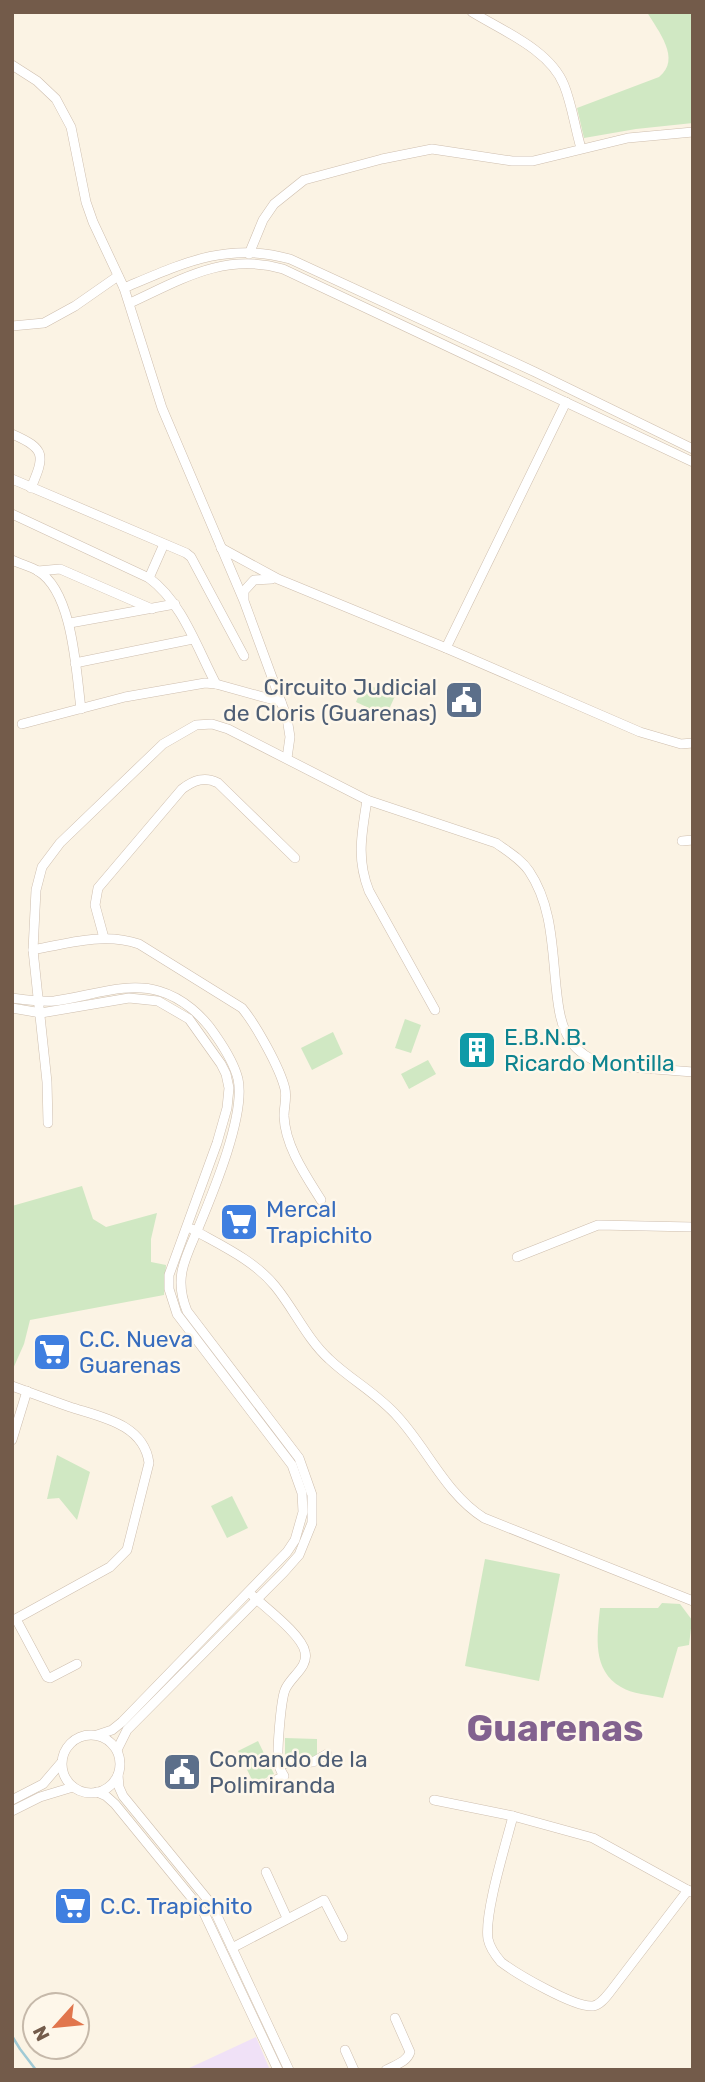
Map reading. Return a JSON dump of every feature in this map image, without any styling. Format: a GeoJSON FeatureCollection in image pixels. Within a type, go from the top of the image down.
{"type":"FeatureCollection","features":[{"type":"Feature","properties":{"kind":"street"},"geometry":{"type":"LineString","coordinates":[[472,12],[528,46],[557,73],[564,85],[581,148]]}},
{"type":"Feature","properties":{"kind":"street"},"geometry":{"type":"LineString","coordinates":[[12,65],[37,81],[56,99],[71,127],[86,202],[130,303],[162,408],[244,601],[287,718],[290,737],[288,758]]}},
{"type":"Feature","properties":{"kind":"street"},"geometry":{"type":"LineString","coordinates":[[249,262],[249,251],[263,220],[274,204],[304,180],[432,149],[512,161],[533,161],[628,138],[693,132]]}},
{"type":"Feature","properties":{"kind":"street"},"geometry":{"type":"LineString","coordinates":[[124,288],[218,254],[249,251],[290,259],[535,372],[693,449]]}},
{"type":"Feature","properties":{"kind":"street"},"geometry":{"type":"LineString","coordinates":[[130,303],[208,270],[249,262],[284,269],[693,462]]}},
{"type":"Feature","properties":{"kind":"street"},"geometry":{"type":"LineString","coordinates":[[12,326],[44,323],[75,306],[118,276]]}},
{"type":"Feature","properties":{"kind":"street"},"geometry":{"type":"LineString","coordinates":[[446,648],[566,402]]}},
{"type":"Feature","properties":{"kind":"street"},"geometry":{"type":"LineString","coordinates":[[12,434],[34,445],[41,455],[42,463],[31,488]]}},
{"type":"Feature","properties":{"kind":"street"},"geometry":{"type":"LineString","coordinates":[[12,479],[191,557],[244,656]]}},
{"type":"Feature","properties":{"kind":"street"},"geometry":{"type":"LineString","coordinates":[[12,514],[149,578],[163,588],[175,604],[216,684]]}},
{"type":"Feature","properties":{"kind":"street"},"geometry":{"type":"LineString","coordinates":[[149,578],[164,544]]}},
{"type":"Feature","properties":{"kind":"street"},"geometry":{"type":"LineString","coordinates":[[221,548],[278,579],[640,732],[681,744],[693,743]]}},
{"type":"Feature","properties":{"kind":"street"},"geometry":{"type":"LineString","coordinates":[[12,560],[38,571],[51,584],[70,624],[81,709]]}},
{"type":"Feature","properties":{"kind":"street"},"geometry":{"type":"LineString","coordinates":[[38,571],[60,569],[152,608]]}},
{"type":"Feature","properties":{"kind":"street"},"geometry":{"type":"LineString","coordinates":[[244,601],[244,591],[254,580],[278,579]]}},
{"type":"Feature","properties":{"kind":"street"},"geometry":{"type":"LineString","coordinates":[[70,624],[175,604]]}},
{"type":"Feature","properties":{"kind":"street"},"geometry":{"type":"LineString","coordinates":[[75,663],[193,639]]}},
{"type":"Feature","properties":{"kind":"street"},"geometry":{"type":"LineString","coordinates":[[22,724],[138,695],[205,683],[281,702]]}},
{"type":"Feature","properties":{"kind":"street"},"geometry":{"type":"LineString","coordinates":[[48,1123],[47,1082],[33,950],[36,890],[42,867],[60,843],[163,744],[196,725],[212,724],[228,729],[367,800],[496,843],[514,855],[528,869],[541,894],[550,921],[558,1004],[564,1028],[573,1045],[603,1065],[693,1072]]}},
{"type":"Feature","properties":{"kind":"street"},"geometry":{"type":"LineString","coordinates":[[104,938],[96,905],[98,888],[182,789],[198,780],[218,783],[295,858]]}},
{"type":"Feature","properties":{"kind":"street"},"geometry":{"type":"LineString","coordinates":[[367,800],[360,850],[361,871],[369,891],[435,1010]]}},
{"type":"Feature","properties":{"kind":"street"},"geometry":{"type":"LineString","coordinates":[[682,841],[693,840]]}},
{"type":"Feature","properties":{"kind":"street"},"geometry":{"type":"LineString","coordinates":[[33,950],[104,938],[126,939],[139,944],[242,1008],[281,1077],[285,1089],[286,1131],[308,1180],[321,1200]]}},
{"type":"Feature","properties":{"kind":"street"},"geometry":{"type":"LineString","coordinates":[[12,998],[39,1002],[138,988],[157,990],[187,1005],[214,1032],[226,1050],[238,1078],[239,1109],[213,1189],[169,1275],[169,1289],[177,1314],[285,1453],[302,1493],[303,1512],[295,1540],[287,1552],[122,1722],[112,1730],[97,1735]]}},
{"type":"Feature","properties":{"kind":"street"},"geometry":{"type":"LineString","coordinates":[[12,1008],[41,1013],[129,998],[146,998],[158,1001],[189,1019],[205,1038],[226,1074],[228,1099],[192,1229],[180,1280],[181,1297],[187,1311],[299,1458],[312,1495],[312,1523],[306,1541],[292,1563],[127,1730],[117,1750]]}},
{"type":"Feature","properties":{"kind":"street"},"geometry":{"type":"LineString","coordinates":[[517,1257],[598,1225],[693,1227]]}},
{"type":"Feature","properties":{"kind":"street"},"geometry":{"type":"LineString","coordinates":[[192,1229],[264,1273],[328,1358],[397,1415],[448,1485],[474,1511],[484,1518],[693,1601]]}},
{"type":"Feature","properties":{"kind":"street"},"geometry":{"type":"LineString","coordinates":[[12,1387],[112,1419],[132,1432],[147,1451],[149,1463],[127,1550],[110,1567],[14,1620],[47,1677],[50,1678],[77,1664]]}},
{"type":"Feature","properties":{"kind":"street"},"geometry":{"type":"LineString","coordinates":[[12,1440],[27,1391]]}},
{"type":"Feature","properties":{"kind":"street"},"geometry":{"type":"LineString","coordinates":[[250,1593],[297,1638],[305,1651],[303,1665],[289,1682],[284,1694],[279,1764],[284,1776],[262,1787]]}},
{"type":"Feature","properties":{"kind":"street"},"geometry":{"type":"LineString","coordinates":[[12,1800],[43,1784],[61,1763],[65,1749],[76,1738],[90,1734],[112,1743],[117,1750],[119,1787],[123,1796],[212,1906],[278,2070]]}},
{"type":"Feature","properties":{"kind":"street"},"geometry":{"type":"LineString","coordinates":[[279,1764],[313,1762],[327,1754]]}},
{"type":"Feature","properties":{"kind":"street"},"geometry":{"type":"LineString","coordinates":[[61,1763],[64,1776],[73,1787],[84,1793],[106,1796],[115,1804],[204,1913],[226,1944],[289,2070]]}},
{"type":"Feature","properties":{"kind":"street"},"geometry":{"type":"LineString","coordinates":[[97,1793],[108,1788],[118,1775]]}},
{"type":"Feature","properties":{"kind":"street"},"geometry":{"type":"LineString","coordinates":[[12,1811],[40,1797],[73,1787]]}},
{"type":"Feature","properties":{"kind":"street"},"geometry":{"type":"LineString","coordinates":[[435,1800],[513,1816],[601,1841],[690,1891],[598,2004],[593,2006],[573,2002],[501,1962],[488,1941],[488,1920],[513,1816]]}},
{"type":"Feature","properties":{"kind":"street"},"geometry":{"type":"LineString","coordinates":[[266,1872],[287,1918]]}},
{"type":"Feature","properties":{"kind":"street"},"geometry":{"type":"LineString","coordinates":[[226,1944],[324,1900],[342,1937]]}},
{"type":"Feature","properties":{"kind":"street"},"geometry":{"type":"LineString","coordinates":[[390,2069],[408,2057],[410,2052],[395,2018]]}},
{"type":"Feature","properties":{"kind":"street"},"geometry":{"type":"LineString","coordinates":[[345,2049],[354,2070]]}},
{"type":"Feature","properties":{"kind":"shaded area"},"geometry":{"type":"Polygon","coordinates":[[[256,2037],[270,2070],[185,2070],[256,2037]]]}},
{"type":"Feature","properties":{"kind":"green space"},"geometry":{"type":"Polygon","coordinates":[[[647,12],[693,12],[693,123],[584,138],[577,108],[659,77],[666,70],[666,45],[647,12]]]}},
{"type":"Feature","properties":{"kind":"green space"},"geometry":{"type":"Polygon","coordinates":[[[364,683],[395,696],[386,716],[356,702],[364,683]]]}},
{"type":"Feature","properties":{"kind":"green space"},"geometry":{"type":"Polygon","coordinates":[[[405,1019],[421,1025],[411,1053],[395,1048],[405,1019]]]}},
{"type":"Feature","properties":{"kind":"green space"},"geometry":{"type":"Polygon","coordinates":[[[333,1032],[343,1054],[312,1070],[301,1048],[333,1032]]]}},
{"type":"Feature","properties":{"kind":"green space"},"geometry":{"type":"Polygon","coordinates":[[[428,1060],[436,1074],[409,1089],[401,1074],[428,1060]]]}},
{"type":"Feature","properties":{"kind":"green space"},"geometry":{"type":"Polygon","coordinates":[[[82,1186],[93,1219],[106,1227],[157,1213],[151,1239],[151,1262],[166,1265],[164,1295],[30,1320],[24,1344],[12,1371],[12,1206],[82,1186]]]}},
{"type":"Feature","properties":{"kind":"green space"},"geometry":{"type":"Polygon","coordinates":[[[57,1455],[90,1472],[77,1520],[59,1498],[47,1499],[57,1455]]]}},
{"type":"Feature","properties":{"kind":"green space"},"geometry":{"type":"Polygon","coordinates":[[[232,1496],[248,1528],[227,1538],[211,1506],[232,1496]]]}},
{"type":"Feature","properties":{"kind":"green space"},"geometry":{"type":"Polygon","coordinates":[[[485,1559],[560,1574],[539,1681],[465,1666],[485,1559]]]}},
{"type":"Feature","properties":{"kind":"green space"},"geometry":{"type":"Polygon","coordinates":[[[662,1603],[680,1604],[692,1620],[689,1645],[678,1647],[663,1698],[621,1687],[605,1672],[598,1652],[600,1608],[658,1608],[662,1603]]]}},
{"type":"Feature","properties":{"kind":"green space"},"geometry":{"type":"Polygon","coordinates":[[[285,1738],[317,1739],[317,1757],[285,1756],[285,1738]]]}},
{"type":"Feature","properties":{"kind":"green space"},"geometry":{"type":"Polygon","coordinates":[[[258,1741],[274,1774],[254,1784],[238,1751],[258,1741]]]}},
{"type":"Feature","properties":{"kind":"waterway"},"geometry":{"type":"LineString","coordinates":[[12,2036],[36,2070]]}},
{"type":"Feature","properties":{"kind":"place","name":"Circuito Judicial de Cloris (Guarenas)"},"geometry":{"type":"Point","coordinates":[464,700]}},
{"type":"Feature","properties":{"kind":"place","name":"E.B.N.B. Ricardo Montilla"},"geometry":{"type":"Point","coordinates":[477,1050]}},
{"type":"Feature","properties":{"kind":"place","name":"Mercal Trapichito"},"geometry":{"type":"Point","coordinates":[239,1222]}},
{"type":"Feature","properties":{"kind":"place","name":"C.C. Nueva Guarenas"},"geometry":{"type":"Point","coordinates":[52,1352]}},
{"type":"Feature","properties":{"kind":"place","name":"Comando de la Polimiranda"},"geometry":{"type":"Point","coordinates":[182,1772]}},
{"type":"Feature","properties":{"kind":"place","name":"C.C. Trapichito"},"geometry":{"type":"Point","coordinates":[73,1906]}},
{"type":"Feature","properties":{"kind":"district","name":"Guarenas"},"geometry":{"type":"Point","coordinates":[555,1728]}}]}
